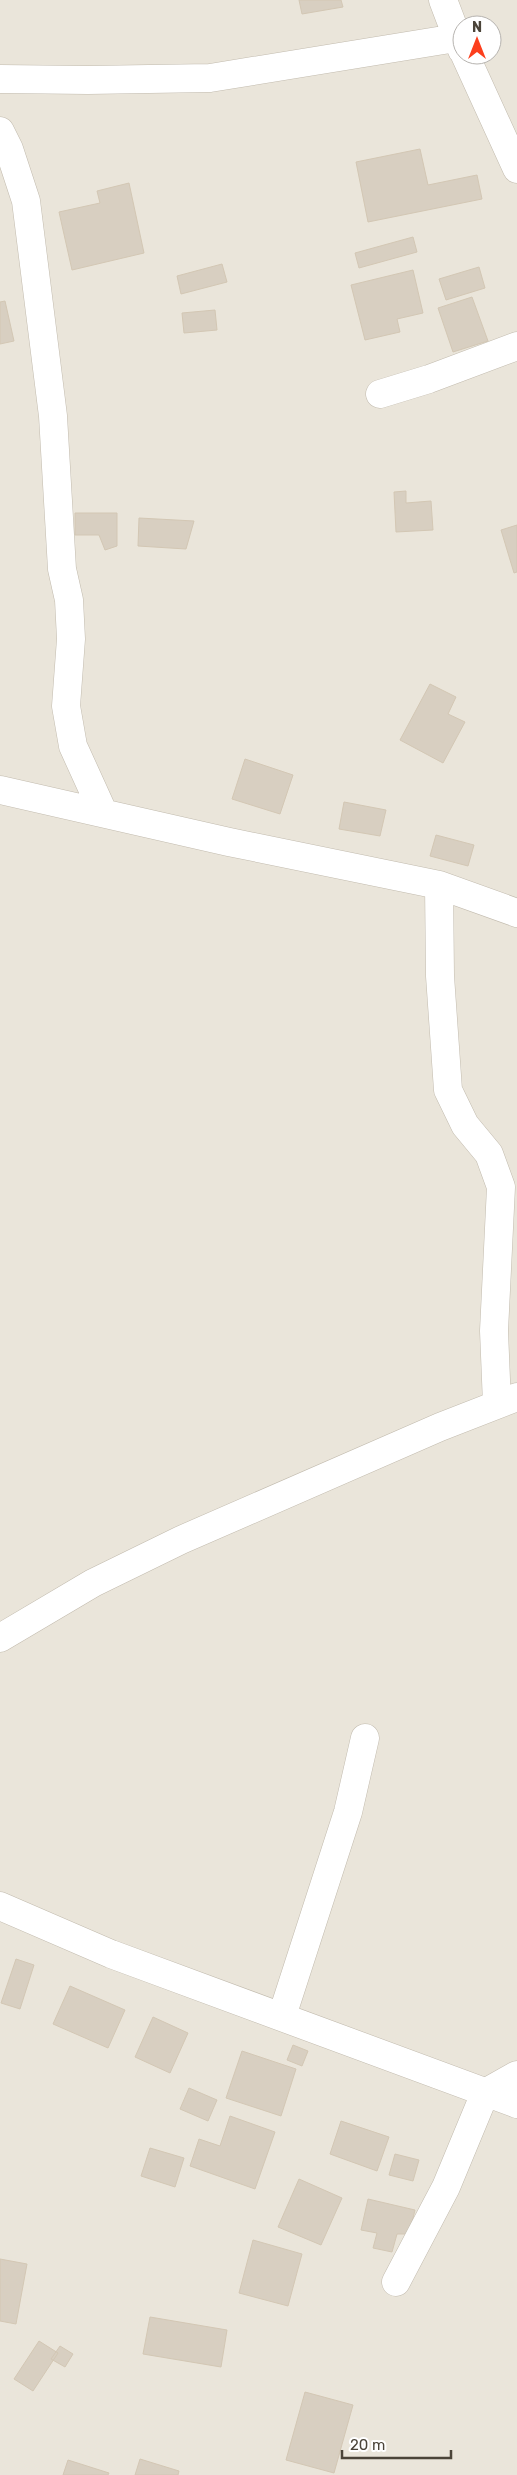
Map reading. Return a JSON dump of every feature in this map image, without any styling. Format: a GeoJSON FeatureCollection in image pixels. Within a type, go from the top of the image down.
{"type":"FeatureCollection","features":[{"type":"Feature","properties":{"kind":"street"},"geometry":{"type":"LineString","coordinates":[[443,0],[452,24]]}},
{"type":"Feature","properties":{"kind":"street"},"geometry":{"type":"LineString","coordinates":[[0,78],[88,80],[210,78],[452,49]]}},
{"type":"Feature","properties":{"kind":"street"},"geometry":{"type":"LineString","coordinates":[[469,65],[517,169]]}},
{"type":"Feature","properties":{"kind":"street"},"geometry":{"type":"LineString","coordinates":[[0,131],[9,149],[26,201],[53,416],[62,569],[69,600],[71,629],[66,706],[73,746],[104,812]]}},
{"type":"Feature","properties":{"kind":"street"},"geometry":{"type":"LineString","coordinates":[[380,394],[429,379],[517,346]]}},
{"type":"Feature","properties":{"kind":"street"},"geometry":{"type":"LineString","coordinates":[[0,790],[104,812],[229,842],[439,885],[517,913]]}},
{"type":"Feature","properties":{"kind":"street"},"geometry":{"type":"LineString","coordinates":[[0,1638],[94,1583],[181,1540],[507,1400],[494,1330],[501,1187],[490,1154],[465,1125],[448,1090],[440,976],[439,885]]}},
{"type":"Feature","properties":{"kind":"street"},"geometry":{"type":"LineString","coordinates":[[282,2016],[348,1812],[365,1738]]}},
{"type":"Feature","properties":{"kind":"street"},"geometry":{"type":"LineString","coordinates":[[0,1906],[111,1954],[517,2104]]}},
{"type":"Feature","properties":{"kind":"street"},"geometry":{"type":"LineString","coordinates":[[396,2282],[446,2187],[485,2093],[517,2075]]}},
{"type":"Feature","properties":{"kind":"shaded area"},"geometry":{"type":"Polygon","coordinates":[[[0,0],[517,0],[517,2475],[0,2475],[0,0]]]}},
{"type":"Feature","properties":{"kind":"building"},"geometry":{"type":"Polygon","coordinates":[[[299,0],[341,0],[343,7],[302,14],[299,0]]]}},
{"type":"Feature","properties":{"kind":"building"},"geometry":{"type":"Polygon","coordinates":[[[420,149],[428,185],[477,175],[482,199],[368,222],[356,162],[420,149]]]}},
{"type":"Feature","properties":{"kind":"building"},"geometry":{"type":"Polygon","coordinates":[[[129,183],[144,253],[72,270],[59,212],[100,203],[97,191],[129,183]]]}},
{"type":"Feature","properties":{"kind":"building"},"geometry":{"type":"Polygon","coordinates":[[[413,237],[417,252],[359,268],[355,253],[413,237]]]}},
{"type":"Feature","properties":{"kind":"building"},"geometry":{"type":"Polygon","coordinates":[[[222,264],[227,282],[181,294],[177,276],[222,264]]]}},
{"type":"Feature","properties":{"kind":"building"},"geometry":{"type":"Polygon","coordinates":[[[479,267],[485,288],[446,300],[439,279],[479,267]]]}},
{"type":"Feature","properties":{"kind":"building"},"geometry":{"type":"Polygon","coordinates":[[[413,270],[423,313],[397,319],[400,332],[365,340],[351,285],[413,270]]]}},
{"type":"Feature","properties":{"kind":"building"},"geometry":{"type":"Polygon","coordinates":[[[472,297],[488,341],[453,352],[438,308],[472,297]]]}},
{"type":"Feature","properties":{"kind":"building"},"geometry":{"type":"Polygon","coordinates":[[[5,301],[14,341],[0,344],[0,302],[5,301]]]}},
{"type":"Feature","properties":{"kind":"building"},"geometry":{"type":"Polygon","coordinates":[[[215,310],[217,330],[184,333],[182,313],[215,310]]]}},
{"type":"Feature","properties":{"kind":"building"},"geometry":{"type":"Polygon","coordinates":[[[406,491],[406,503],[431,501],[433,530],[396,532],[394,492],[406,491]]]}},
{"type":"Feature","properties":{"kind":"building"},"geometry":{"type":"Polygon","coordinates":[[[75,513],[117,513],[117,546],[105,550],[99,535],[75,535],[75,513]]]}},
{"type":"Feature","properties":{"kind":"building"},"geometry":{"type":"Polygon","coordinates":[[[139,518],[194,521],[186,549],[138,546],[139,518]]]}},
{"type":"Feature","properties":{"kind":"building"},"geometry":{"type":"Polygon","coordinates":[[[517,525],[517,572],[514,573],[501,530],[517,525]]]}},
{"type":"Feature","properties":{"kind":"building"},"geometry":{"type":"Polygon","coordinates":[[[430,684],[456,697],[448,714],[465,722],[443,763],[400,740],[430,684]]]}},
{"type":"Feature","properties":{"kind":"building"},"geometry":{"type":"Polygon","coordinates":[[[245,759],[293,775],[280,814],[232,799],[245,759]]]}},
{"type":"Feature","properties":{"kind":"building"},"geometry":{"type":"Polygon","coordinates":[[[344,802],[386,810],[380,836],[339,829],[344,802]]]}},
{"type":"Feature","properties":{"kind":"building"},"geometry":{"type":"Polygon","coordinates":[[[436,835],[474,845],[468,866],[430,856],[436,835]]]}},
{"type":"Feature","properties":{"kind":"building"},"geometry":{"type":"Polygon","coordinates":[[[16,1959],[34,1965],[20,2009],[1,2003],[16,1959]]]}},
{"type":"Feature","properties":{"kind":"building"},"geometry":{"type":"Polygon","coordinates":[[[70,1986],[125,2010],[108,2048],[53,2024],[70,1986]]]}},
{"type":"Feature","properties":{"kind":"building"},"geometry":{"type":"Polygon","coordinates":[[[153,2017],[188,2033],[170,2073],[135,2057],[153,2017]]]}},
{"type":"Feature","properties":{"kind":"building"},"geometry":{"type":"Polygon","coordinates":[[[293,2045],[308,2051],[302,2066],[287,2060],[293,2045]]]}},
{"type":"Feature","properties":{"kind":"building"},"geometry":{"type":"Polygon","coordinates":[[[242,2051],[296,2069],[281,2116],[226,2098],[242,2051]]]}},
{"type":"Feature","properties":{"kind":"building"},"geometry":{"type":"Polygon","coordinates":[[[189,2088],[217,2100],[208,2121],[180,2109],[189,2088]]]}},
{"type":"Feature","properties":{"kind":"building"},"geometry":{"type":"Polygon","coordinates":[[[230,2116],[275,2132],[255,2189],[190,2166],[199,2139],[220,2146],[230,2116]]]}},
{"type":"Feature","properties":{"kind":"building"},"geometry":{"type":"Polygon","coordinates":[[[341,2121],[389,2137],[377,2171],[330,2154],[341,2121]]]}},
{"type":"Feature","properties":{"kind":"building"},"geometry":{"type":"Polygon","coordinates":[[[150,2148],[184,2158],[175,2187],[141,2176],[150,2148]]]}},
{"type":"Feature","properties":{"kind":"building"},"geometry":{"type":"Polygon","coordinates":[[[395,2154],[419,2160],[413,2181],[389,2175],[395,2154]]]}},
{"type":"Feature","properties":{"kind":"building"},"geometry":{"type":"Polygon","coordinates":[[[299,2179],[342,2198],[321,2245],[278,2227],[299,2179]]]}},
{"type":"Feature","properties":{"kind":"building"},"geometry":{"type":"Polygon","coordinates":[[[368,2199],[415,2210],[409,2234],[397,2234],[392,2252],[373,2248],[377,2233],[361,2230],[368,2199]]]}},
{"type":"Feature","properties":{"kind":"building"},"geometry":{"type":"Polygon","coordinates":[[[253,2240],[302,2254],[288,2306],[239,2293],[253,2240]]]}},
{"type":"Feature","properties":{"kind":"building"},"geometry":{"type":"Polygon","coordinates":[[[0,2259],[27,2264],[16,2324],[0,2321],[0,2259]]]}},
{"type":"Feature","properties":{"kind":"building"},"geometry":{"type":"Polygon","coordinates":[[[150,2317],[227,2330],[221,2367],[143,2354],[150,2317]]]}},
{"type":"Feature","properties":{"kind":"building"},"geometry":{"type":"Polygon","coordinates":[[[39,2341],[58,2353],[33,2391],[14,2379],[39,2341]]]}},
{"type":"Feature","properties":{"kind":"building"},"geometry":{"type":"Polygon","coordinates":[[[60,2346],[73,2354],[65,2367],[51,2359],[60,2346]]]}},
{"type":"Feature","properties":{"kind":"building"},"geometry":{"type":"Polygon","coordinates":[[[305,2392],[353,2405],[334,2473],[286,2460],[305,2392]]]}},
{"type":"Feature","properties":{"kind":"building"},"geometry":{"type":"Polygon","coordinates":[[[140,2459],[179,2471],[178,2475],[135,2475],[140,2459]]]}},
{"type":"Feature","properties":{"kind":"building"},"geometry":{"type":"Polygon","coordinates":[[[68,2460],[109,2473],[108,2475],[63,2475],[68,2460]]]}}]}
